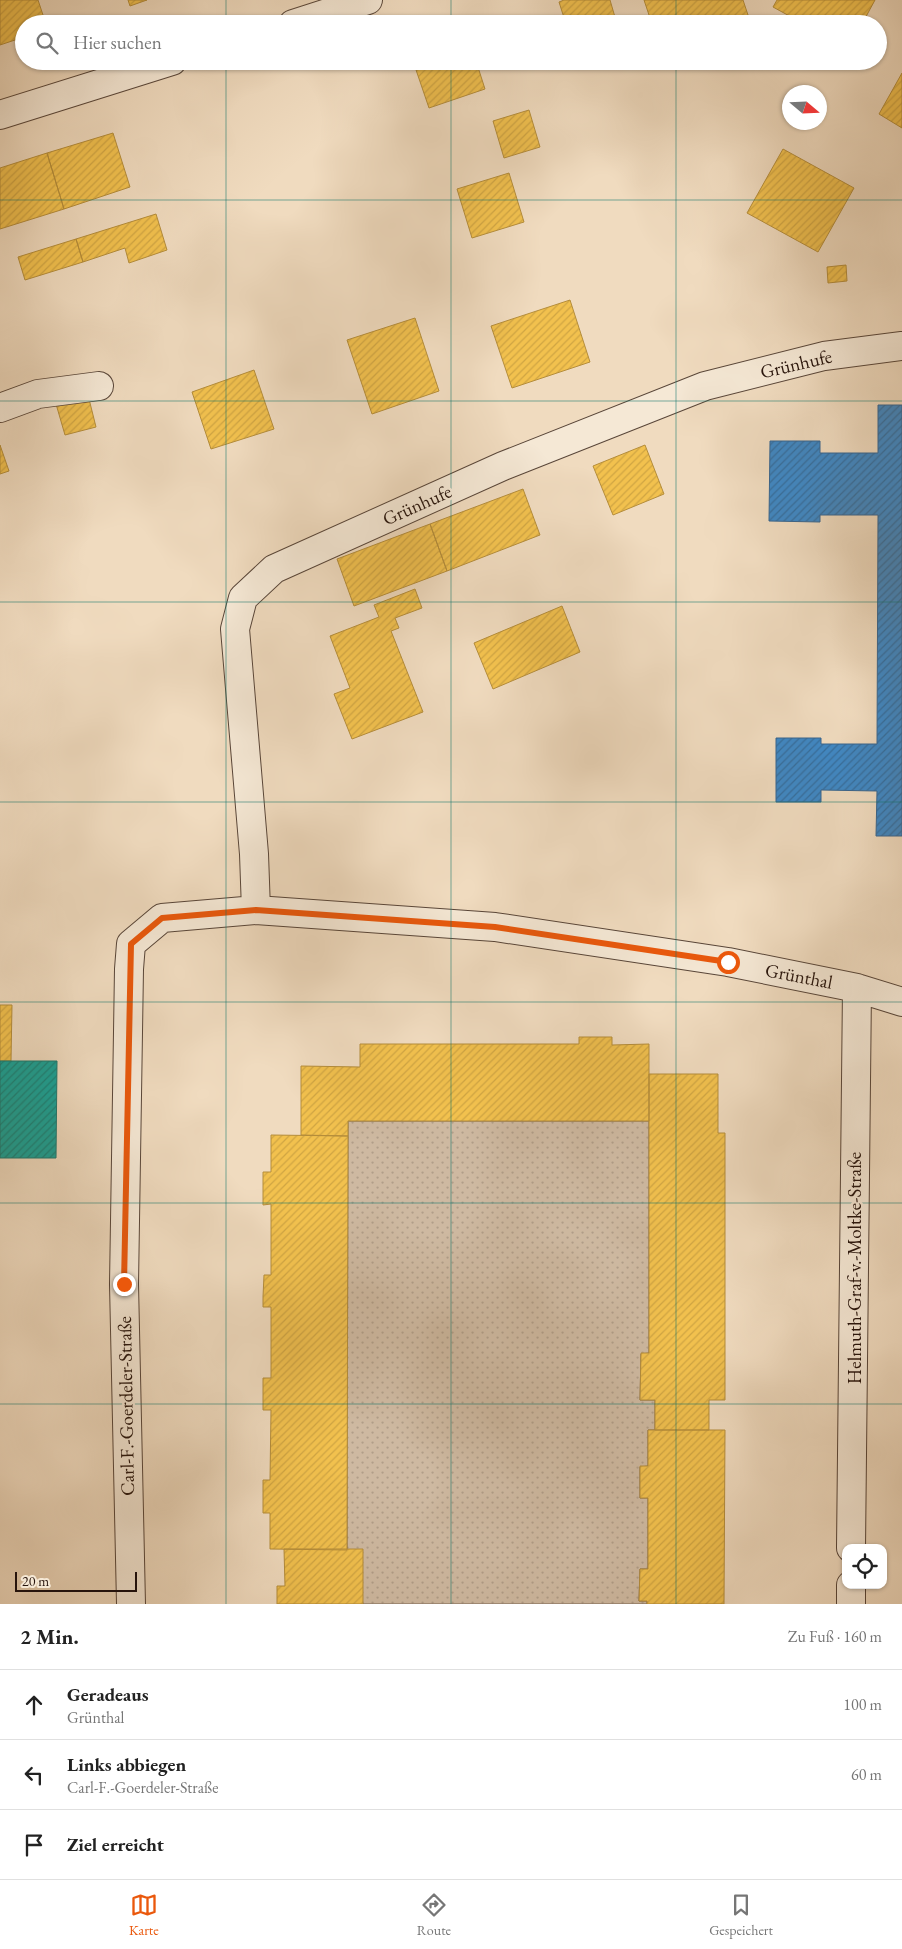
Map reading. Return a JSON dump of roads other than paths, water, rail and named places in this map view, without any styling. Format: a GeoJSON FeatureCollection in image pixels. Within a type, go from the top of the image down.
{"type":"FeatureCollection","features":[{"type":"Feature","properties":{"kind":"street"},"geometry":{"type":"LineString","coordinates":[[320,15],[368,0]]}},
{"type":"Feature","properties":{"kind":"street"},"geometry":{"type":"LineString","coordinates":[[0,115],[143,70]]}},
{"type":"Feature","properties":{"kind":"street","name":"Grünhufe"},"geometry":{"type":"LineString","coordinates":[[256,910],[254,854],[235,629],[243,598],[274,569],[503,466],[705,386],[824,356],[902,346]]}},
{"type":"Feature","properties":{"kind":"street"},"geometry":{"type":"LineString","coordinates":[[0,408],[38,394],[99,386]]}},
{"type":"Feature","properties":{"kind":"street","name":"Grünthal"},"geometry":{"type":"LineString","coordinates":[[129,969],[131,944],[162,918],[256,910],[495,927],[728,962],[857,988],[902,1002]]}},
{"type":"Feature","properties":{"kind":"street","name":"Carl-F.-Goerdeler-Straße"},"geometry":{"type":"LineString","coordinates":[[129,969],[124,1284],[131,1604]]}},
{"type":"Feature","properties":{"kind":"street","name":"Helmuth-Graf-v.-Moltke-Straße"},"geometry":{"type":"LineString","coordinates":[[851,1544],[857,988]]}},
{"type":"Feature","properties":{"kind":"street"},"geometry":{"type":"LineString","coordinates":[[851,1589],[851,1604]]}}]}
